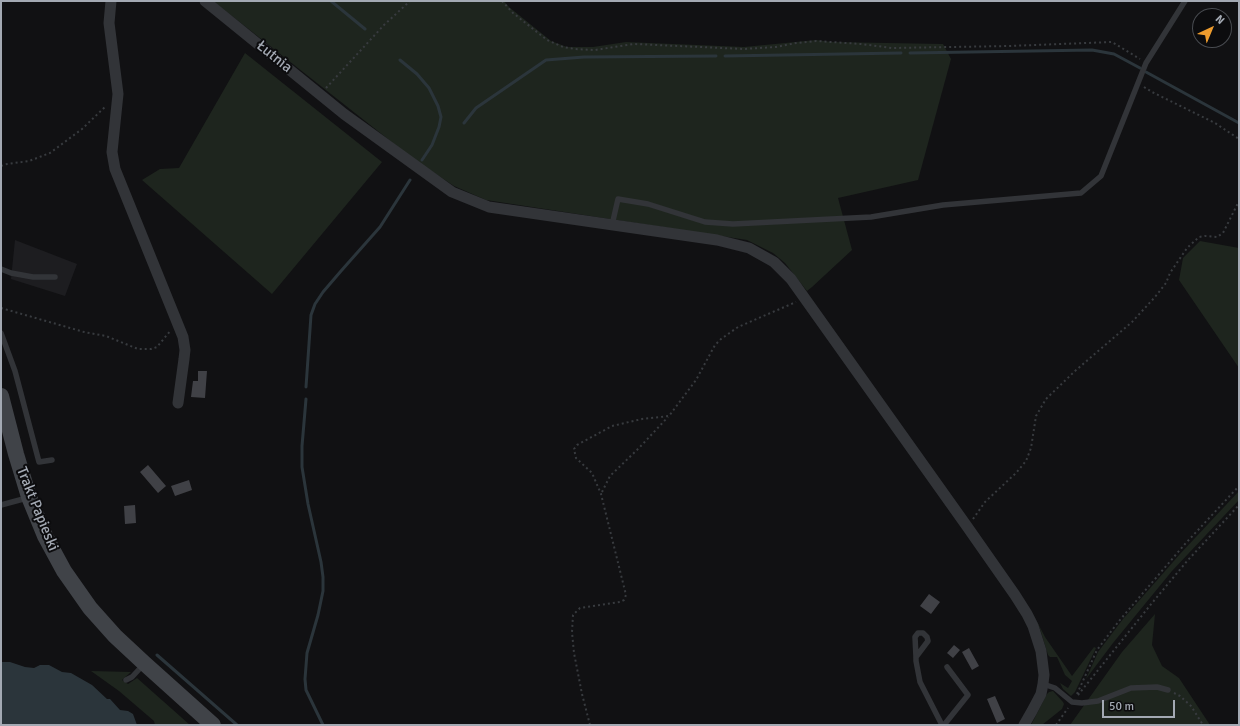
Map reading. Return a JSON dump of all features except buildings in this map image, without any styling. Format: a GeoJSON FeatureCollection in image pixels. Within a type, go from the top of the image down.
{"type":"FeatureCollection","features":[{"type":"Feature","properties":{"kind":"street"},"geometry":{"type":"LineString","coordinates":[[110,1],[108,23],[118,94],[112,152],[115,169],[183,336],[185,350],[178,404]]}},
{"type":"Feature","properties":{"kind":"street","name":"Łutnia"},"geometry":{"type":"LineString","coordinates":[[205,1],[344,114],[452,192],[489,207],[717,240],[749,248],[774,262],[791,278],[1015,595],[1030,620],[1041,651],[1044,668],[1043,684],[1037,703],[1024,725]]}},
{"type":"Feature","properties":{"kind":"street","name":"Trakt Papieski"},"geometry":{"type":"LineString","coordinates":[[2,403],[29,497],[50,546],[76,590],[105,625],[144,663],[213,725]]}},
{"type":"Feature","properties":{"kind":"lane"},"geometry":{"type":"LineString","coordinates":[[612,225],[618,199],[648,204],[704,222],[733,224],[872,217],[943,205],[1081,193],[1101,176],[1146,63],[1185,1]]}},
{"type":"Feature","properties":{"kind":"lane"},"geometry":{"type":"LineString","coordinates":[[1,269],[11,274],[33,277],[55,277]]}},
{"type":"Feature","properties":{"kind":"lane"},"geometry":{"type":"LineString","coordinates":[[1,333],[15,371],[39,462],[52,460]]}},
{"type":"Feature","properties":{"kind":"lane"},"geometry":{"type":"LineString","coordinates":[[1,505],[29,497]]}},
{"type":"Feature","properties":{"kind":"lane"},"geometry":{"type":"LineString","coordinates":[[916,657],[920,682],[943,725],[968,695],[947,666]]}},
{"type":"Feature","properties":{"kind":"lane"},"geometry":{"type":"LineString","coordinates":[[126,680],[144,663]]}},
{"type":"Feature","properties":{"kind":"lane"},"geometry":{"type":"LineString","coordinates":[[1043,684],[1055,688],[1072,702],[1094,702],[1131,688],[1157,687],[1168,690]]}},
{"type":"Feature","properties":{"kind":"path"},"geometry":{"type":"LineString","coordinates":[[320,94],[384,25],[410,1]]}},
{"type":"Feature","properties":{"kind":"path"},"geometry":{"type":"LineString","coordinates":[[502,1],[513,13],[547,40],[563,47],[575,49],[594,50],[634,44],[744,49],[776,47],[816,41],[892,48],[1016,46],[1112,42],[1146,63]]}},
{"type":"Feature","properties":{"kind":"path"},"geometry":{"type":"LineString","coordinates":[[1138,82],[1152,92],[1215,123],[1239,139]]}},
{"type":"Feature","properties":{"kind":"path"},"geometry":{"type":"LineString","coordinates":[[1,166],[29,161],[50,153],[96,117],[118,94]]}},
{"type":"Feature","properties":{"kind":"path"},"geometry":{"type":"LineString","coordinates":[[966,525],[985,502],[1016,473],[1026,461],[1031,448],[1036,416],[1046,399],[1075,371],[1132,322],[1166,283],[1170,273],[1188,248],[1199,237],[1217,237],[1223,233],[1239,201]]}},
{"type":"Feature","properties":{"kind":"path"},"geometry":{"type":"LineString","coordinates":[[602,494],[605,484],[614,472],[669,416],[696,380],[715,345],[721,339],[738,327],[789,306],[804,297]]}},
{"type":"Feature","properties":{"kind":"path"},"geometry":{"type":"LineString","coordinates":[[1,308],[84,332],[106,336],[138,349],[145,350],[157,347],[169,331],[178,323]]}},
{"type":"Feature","properties":{"kind":"path"},"geometry":{"type":"LineString","coordinates":[[590,725],[574,653],[572,632],[573,615],[580,608],[620,602],[624,600],[626,595],[602,494],[592,473],[576,458],[574,449],[577,445],[612,426],[642,419],[669,416]]}},
{"type":"Feature","properties":{"kind":"path"},"geometry":{"type":"LineString","coordinates":[[1072,702],[1094,656],[1119,621],[1185,544],[1239,486]]}},
{"type":"Feature","properties":{"kind":"path"},"geometry":{"type":"LineString","coordinates":[[1056,725],[1072,702],[1156,597],[1239,505]]}},
{"type":"Feature","properties":{"kind":"path"},"geometry":{"type":"LineString","coordinates":[[1168,690],[1180,696],[1191,706],[1203,725]]}},
{"type":"Feature","properties":{"kind":"shaded area"},"geometry":{"type":"Polygon","coordinates":[[[213,1],[504,1],[509,7],[551,41],[567,47],[593,47],[626,42],[744,47],[816,40],[832,42],[943,44],[951,59],[918,180],[838,198],[852,250],[807,291],[785,263],[773,253],[747,240],[486,200],[454,186],[412,158],[213,1]]]}},
{"type":"Feature","properties":{"kind":"shaded area"},"geometry":{"type":"Polygon","coordinates":[[[245,53],[382,162],[272,294],[142,180],[160,169],[179,168],[245,53]]]}},
{"type":"Feature","properties":{"kind":"shaded area"},"geometry":{"type":"Polygon","coordinates":[[[15,240],[77,264],[65,296],[11,279],[15,240]]]}},
{"type":"Feature","properties":{"kind":"shaded area"},"geometry":{"type":"Polygon","coordinates":[[[1200,241],[1239,248],[1239,368],[1179,280],[1183,258],[1200,241]]]}},
{"type":"Feature","properties":{"kind":"shaded area"},"geometry":{"type":"Polygon","coordinates":[[[1239,491],[1239,500],[1172,571],[1113,643],[1086,679],[1098,652],[1123,619],[1180,554],[1239,491]]]}},
{"type":"Feature","properties":{"kind":"shaded area"},"geometry":{"type":"Polygon","coordinates":[[[1031,610],[1045,637],[1072,676],[1094,647],[1096,648],[1075,692],[1071,696],[1063,689],[1060,683],[1068,688],[1072,681],[1065,675],[1057,657],[1050,657],[1048,655],[1040,629],[1031,610]]]}},
{"type":"Feature","properties":{"kind":"shaded area"},"geometry":{"type":"Polygon","coordinates":[[[1155,614],[1152,645],[1162,666],[1179,678],[1210,725],[1070,725],[1122,652],[1155,614]]]}},
{"type":"Feature","properties":{"kind":"shaded area"},"geometry":{"type":"Polygon","coordinates":[[[1,662],[10,662],[25,667],[34,668],[40,665],[49,665],[62,672],[71,673],[92,685],[107,699],[110,699],[120,710],[128,711],[133,714],[137,725],[1,725],[1,662]]]}},
{"type":"Feature","properties":{"kind":"shaded area"},"geometry":{"type":"Polygon","coordinates":[[[91,671],[131,672],[122,680],[128,684],[137,678],[190,725],[155,725],[154,721],[119,691],[91,671]]]}},
{"type":"Feature","properties":{"kind":"shaded area"},"geometry":{"type":"Polygon","coordinates":[[[1053,691],[1064,704],[1062,709],[1042,725],[1031,725],[1047,694],[1053,691]]]}},
{"type":"Feature","properties":{"kind":"waterway"},"geometry":{"type":"LineString","coordinates":[[331,1],[365,29]]}},
{"type":"Feature","properties":{"kind":"waterway"},"geometry":{"type":"LineString","coordinates":[[910,53],[1092,50],[1114,54],[1140,68]]}},
{"type":"Feature","properties":{"kind":"waterway"},"geometry":{"type":"LineString","coordinates":[[725,56],[901,53]]}},
{"type":"Feature","properties":{"kind":"waterway"},"geometry":{"type":"LineString","coordinates":[[464,123],[476,108],[546,60],[584,57],[716,56]]}},
{"type":"Feature","properties":{"kind":"waterway"},"geometry":{"type":"LineString","coordinates":[[400,60],[417,74],[429,88],[438,106],[441,117],[432,145],[422,160]]}},
{"type":"Feature","properties":{"kind":"waterway"},"geometry":{"type":"LineString","coordinates":[[1146,72],[1239,123]]}},
{"type":"Feature","properties":{"kind":"waterway"},"geometry":{"type":"LineString","coordinates":[[306,387],[311,315],[315,304],[323,292],[380,227],[410,180]]}},
{"type":"Feature","properties":{"kind":"waterway"},"geometry":{"type":"LineString","coordinates":[[306,399],[302,446],[302,467],[308,504],[321,562],[323,591],[307,653],[305,679],[306,690],[323,725]]}},
{"type":"Feature","properties":{"kind":"waterway"},"geometry":{"type":"LineString","coordinates":[[157,655],[237,725]]}}]}
